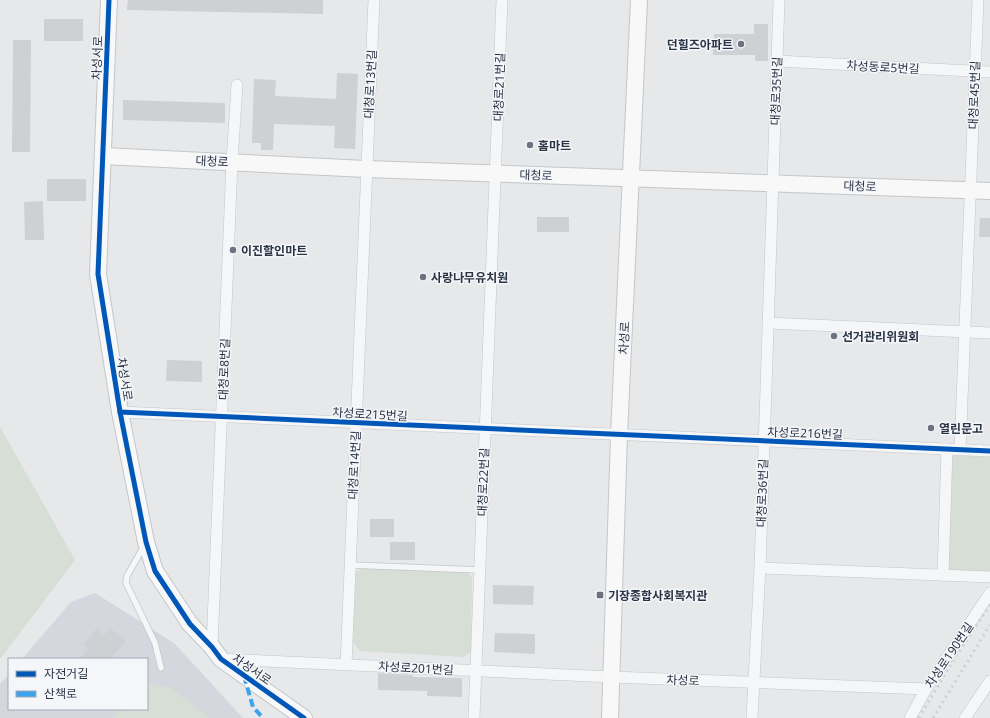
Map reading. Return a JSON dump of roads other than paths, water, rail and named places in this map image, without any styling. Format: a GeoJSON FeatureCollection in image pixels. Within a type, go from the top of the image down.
{"type":"FeatureCollection","features":[{"type":"Feature","properties":{"kind":"street","name":"차성서로"},"geometry":{"type":"LineString","coordinates":[[109,0],[98,274],[120,412],[146,542],[155,571],[190,624],[216,653],[304,718]]}},
{"type":"Feature","properties":{"kind":"street","name":"대청로13번길"},"geometry":{"type":"LineString","coordinates":[[366,169],[374,0]]}},
{"type":"Feature","properties":{"kind":"street","name":"대청로21번길"},"geometry":{"type":"LineString","coordinates":[[495,174],[502,0]]}},
{"type":"Feature","properties":{"kind":"street","name":"차성로"},"geometry":{"type":"LineString","coordinates":[[610,718],[619,435],[639,0]]}},
{"type":"Feature","properties":{"kind":"street","name":"대청로35번길"},"geometry":{"type":"LineString","coordinates":[[773,183],[779,0]]}},
{"type":"Feature","properties":{"kind":"street","name":"대청로45번길"},"geometry":{"type":"LineString","coordinates":[[970,190],[978,0]]}},
{"type":"Feature","properties":{"kind":"street","name":"차성동로5번길"},"geometry":{"type":"LineString","coordinates":[[777,62],[990,72]]}},
{"type":"Feature","properties":{"kind":"street","name":"대청로8번길"},"geometry":{"type":"LineString","coordinates":[[216,653],[222,417],[232,162],[237,85]]}},
{"type":"Feature","properties":{"kind":"street","name":"대청로"},"geometry":{"type":"LineString","coordinates":[[102,156],[366,169],[990,191]]}},
{"type":"Feature","properties":{"kind":"street","name":"대청로14번길"},"geometry":{"type":"LineString","coordinates":[[346,665],[366,169]]}},
{"type":"Feature","properties":{"kind":"street","name":"대청로22번길"},"geometry":{"type":"LineString","coordinates":[[474,718],[495,174]]}},
{"type":"Feature","properties":{"kind":"street","name":"대청로36번길"},"geometry":{"type":"LineString","coordinates":[[752,718],[760,568],[773,183]]}},
{"type":"Feature","properties":{"kind":"street"},"geometry":{"type":"LineString","coordinates":[[960,450],[970,190]]}},
{"type":"Feature","properties":{"kind":"street"},"geometry":{"type":"LineString","coordinates":[[768,323],[990,333]]}},
{"type":"Feature","properties":{"kind":"street","name":"차성로215번길"},"geometry":{"type":"LineString","coordinates":[[120,412],[619,435]]}},
{"type":"Feature","properties":{"kind":"street","name":"차성로216번길"},"geometry":{"type":"LineString","coordinates":[[619,435],[990,451]]}},
{"type":"Feature","properties":{"kind":"street"},"geometry":{"type":"LineString","coordinates":[[943,575],[947,449]]}},
{"type":"Feature","properties":{"kind":"street"},"geometry":{"type":"LineString","coordinates":[[760,568],[990,577]]}},
{"type":"Feature","properties":{"kind":"street","name":"차성로190번길"},"geometry":{"type":"LineString","coordinates":[[910,718],[926,688],[990,594]]}},
{"type":"Feature","properties":{"kind":"street","name":"차성로201번길"},"geometry":{"type":"LineString","coordinates":[[216,653],[346,665],[612,677]]}},
{"type":"Feature","properties":{"kind":"street","name":"차성로"},"geometry":{"type":"LineString","coordinates":[[612,677],[754,683]]}},
{"type":"Feature","properties":{"kind":"street"},"geometry":{"type":"LineString","coordinates":[[965,718],[990,681]]}},
{"type":"Feature","properties":{"kind":"street"},"geometry":{"type":"LineString","coordinates":[[754,683],[926,688]]}},
{"type":"Feature","properties":{"kind":"lane"},"geometry":{"type":"LineString","coordinates":[[146,542],[127,576],[126,583],[155,643],[161,668]]}},
{"type":"Feature","properties":{"kind":"lane"},"geometry":{"type":"LineString","coordinates":[[350,564],[480,570]]}},
{"type":"Feature","properties":{"kind":"railway"},"geometry":{"type":"LineString","coordinates":[[919,718],[954,659],[990,605]]}},
{"type":"Feature","properties":{"kind":"railway"},"geometry":{"type":"LineString","coordinates":[[933,718],[990,625]]}},
{"type":"Feature","properties":{"kind":"place","name":"던힐즈아파트"},"geometry":{"type":"Point","coordinates":[741,44]}},
{"type":"Feature","properties":{"kind":"place","name":"홈마트"},"geometry":{"type":"Point","coordinates":[530,145]}},
{"type":"Feature","properties":{"kind":"place","name":"이진할인마트"},"geometry":{"type":"Point","coordinates":[233,250]}},
{"type":"Feature","properties":{"kind":"place","name":"사랑나무유치원"},"geometry":{"type":"Point","coordinates":[423,277]}},
{"type":"Feature","properties":{"kind":"place","name":"선거관리위원회"},"geometry":{"type":"Point","coordinates":[834,336]}},
{"type":"Feature","properties":{"kind":"place","name":"열린문고"},"geometry":{"type":"Point","coordinates":[931,428]}},
{"type":"Feature","properties":{"kind":"place","name":"기장종합사회복지관"},"geometry":{"type":"Point","coordinates":[600,595]}}]}
